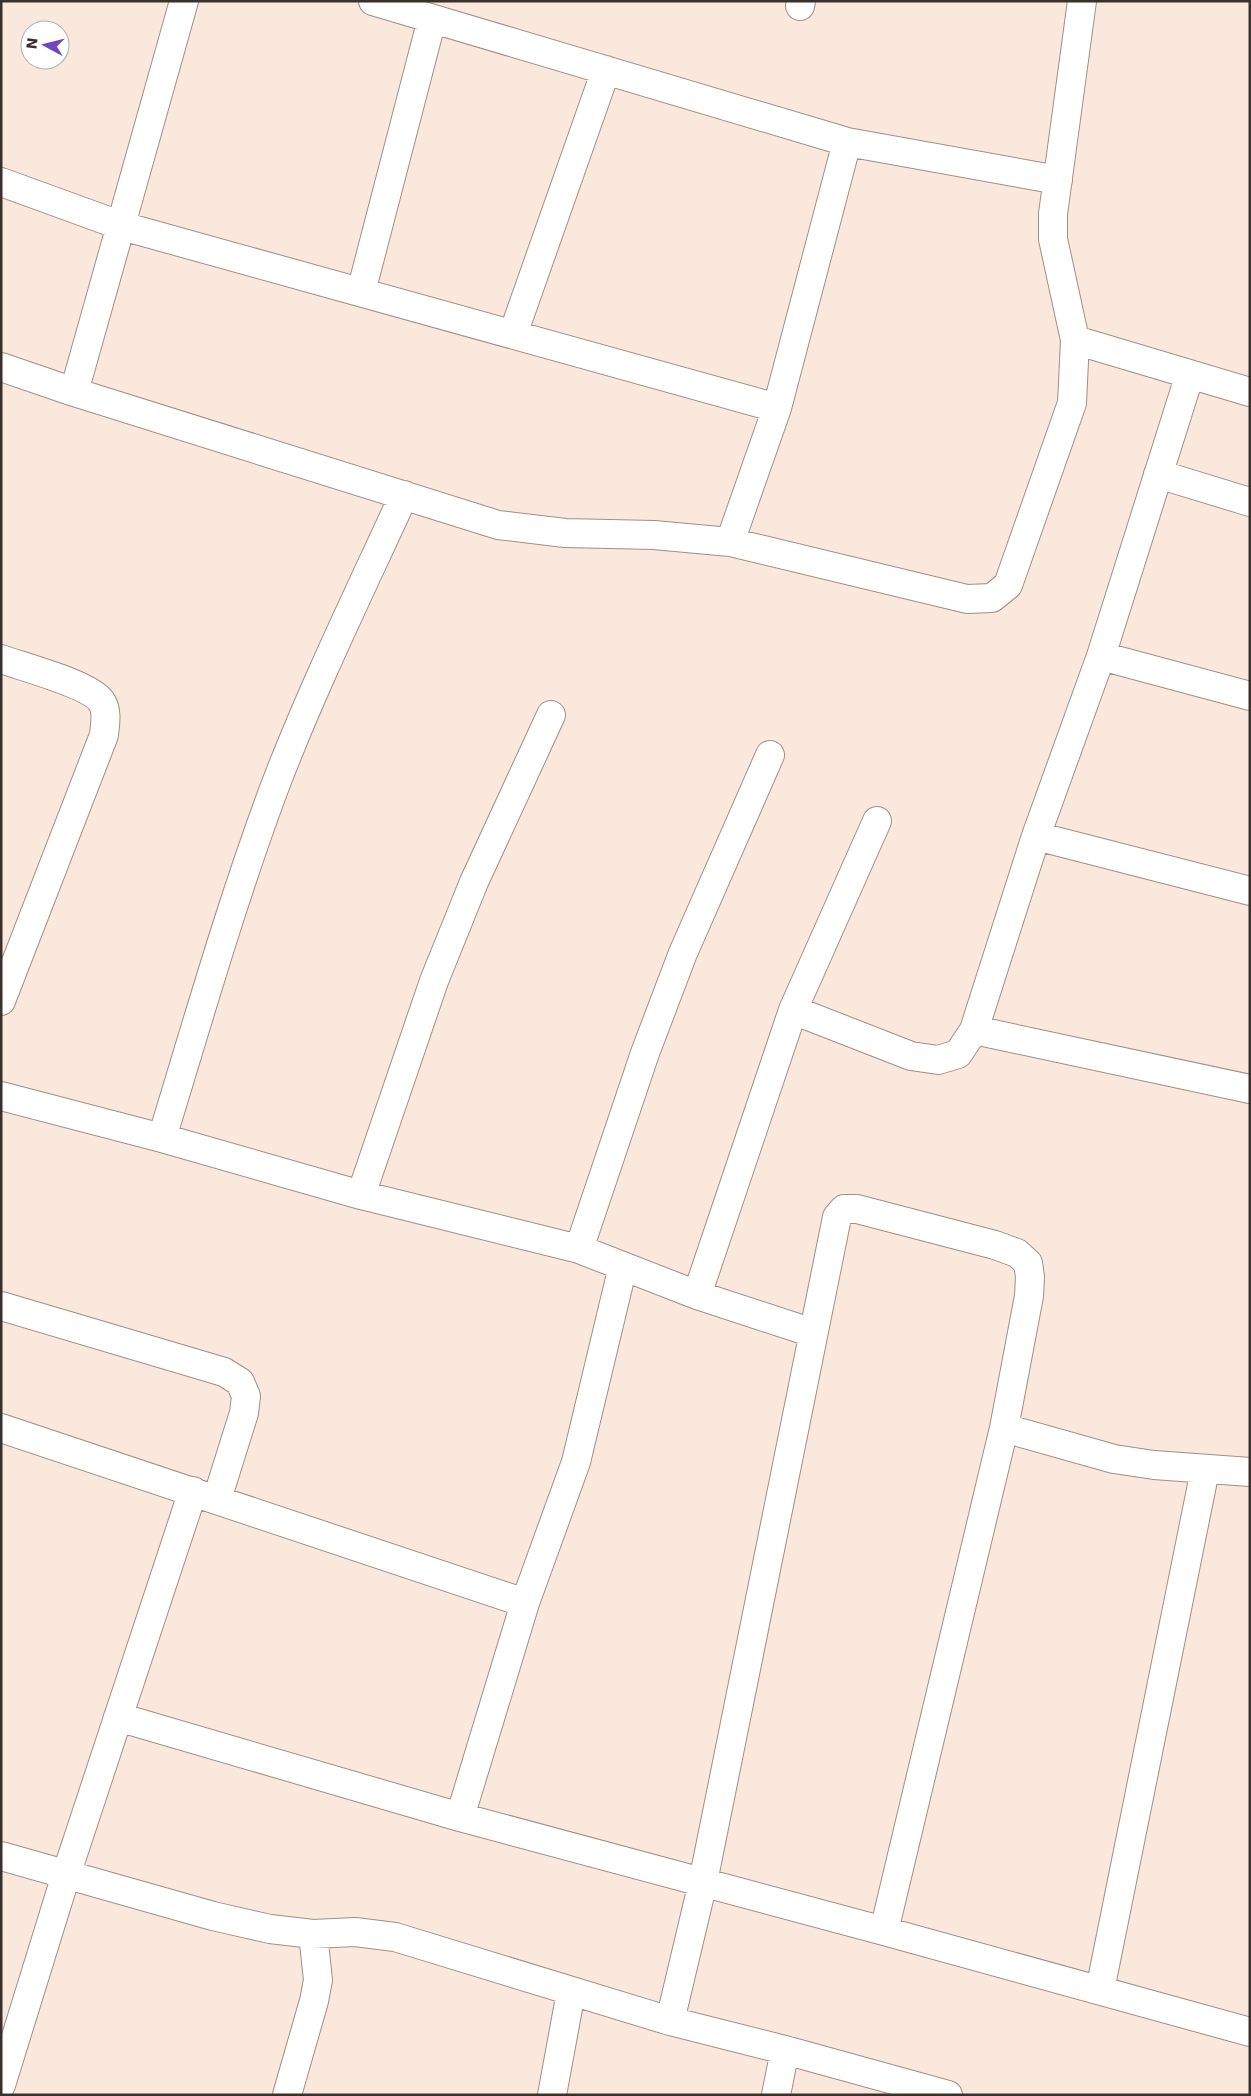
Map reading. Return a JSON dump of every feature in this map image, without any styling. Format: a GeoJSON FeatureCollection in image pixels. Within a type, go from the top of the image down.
{"type":"FeatureCollection","features":[{"type":"Feature","properties":{"kind":"street"},"geometry":{"type":"LineString","coordinates":[[74,392],[184,1]]}},
{"type":"Feature","properties":{"kind":"street"},"geometry":{"type":"LineString","coordinates":[[373,1],[847,142],[1058,180]]}},
{"type":"Feature","properties":{"kind":"street"},"geometry":{"type":"LineString","coordinates":[[1,367],[74,392],[498,525],[565,533],[654,535],[730,542],[967,599],[992,598],[1008,585],[1072,402],[1075,340],[1053,239],[1053,214],[1082,1]]}},
{"type":"Feature","properties":{"kind":"street"},"geometry":{"type":"LineString","coordinates":[[361,292],[432,19]]}},
{"type":"Feature","properties":{"kind":"street"},"geometry":{"type":"LineString","coordinates":[[513,334],[606,70]]}},
{"type":"Feature","properties":{"kind":"street"},"geometry":{"type":"LineString","coordinates":[[730,542],[777,408],[847,142]]}},
{"type":"Feature","properties":{"kind":"street"},"geometry":{"type":"LineString","coordinates":[[1,182],[122,226],[777,408]]}},
{"type":"Feature","properties":{"kind":"street"},"geometry":{"type":"LineString","coordinates":[[1075,340],[1250,392]]}},
{"type":"Feature","properties":{"kind":"street"},"geometry":{"type":"LineString","coordinates":[[793,1010],[911,1056],[938,1060],[958,1054],[974,1030],[1036,836],[1101,656],[1190,374]]}},
{"type":"Feature","properties":{"kind":"street"},"geometry":{"type":"LineString","coordinates":[[1158,474],[1250,502]]}},
{"type":"Feature","properties":{"kind":"street"},"geometry":{"type":"LineString","coordinates":[[162,1138],[238,890],[276,785],[321,677],[404,495]]}},
{"type":"Feature","properties":{"kind":"street"},"geometry":{"type":"LineString","coordinates":[[1101,656],[1250,696]]}},
{"type":"Feature","properties":{"kind":"street"},"geometry":{"type":"LineString","coordinates":[[1,659],[90,691],[102,702],[106,718],[104,735],[1,1001]]}},
{"type":"Feature","properties":{"kind":"street"},"geometry":{"type":"LineString","coordinates":[[361,1195],[434,981],[470,891],[550,715]]}},
{"type":"Feature","properties":{"kind":"street"},"geometry":{"type":"LineString","coordinates":[[579,1249],[645,1054],[683,953],[770,755]]}},
{"type":"Feature","properties":{"kind":"street"},"geometry":{"type":"LineString","coordinates":[[697,1295],[793,1010],[877,821]]}},
{"type":"Feature","properties":{"kind":"street"},"geometry":{"type":"LineString","coordinates":[[1036,836],[1250,890]]}},
{"type":"Feature","properties":{"kind":"street"},"geometry":{"type":"LineString","coordinates":[[974,1030],[1250,1089]]}},
{"type":"Feature","properties":{"kind":"street"},"geometry":{"type":"LineString","coordinates":[[1,1096],[162,1138],[361,1195],[579,1249],[697,1295],[812,1333]]}},
{"type":"Feature","properties":{"kind":"street"},"geometry":{"type":"LineString","coordinates":[[670,2021],[703,1882],[833,1231],[837,1217],[844,1209],[857,1209],[995,1245],[1017,1253],[1028,1263],[1030,1277],[1004,1428],[884,1931]]}},
{"type":"Feature","properties":{"kind":"street"},"geometry":{"type":"LineString","coordinates":[[460,1817],[525,1603],[576,1462],[623,1266]]}},
{"type":"Feature","properties":{"kind":"street"},"geometry":{"type":"LineString","coordinates":[[1,1306],[224,1372],[240,1382],[246,1396],[244,1413],[205,1495],[118,1717],[66,1875],[1,2086]]}},
{"type":"Feature","properties":{"kind":"street"},"geometry":{"type":"LineString","coordinates":[[1,1428],[525,1603]]}},
{"type":"Feature","properties":{"kind":"street"},"geometry":{"type":"LineString","coordinates":[[1004,1428],[1114,1458],[1154,1465],[1250,1472]]}},
{"type":"Feature","properties":{"kind":"street"},"geometry":{"type":"LineString","coordinates":[[1100,1990],[1205,1470]]}},
{"type":"Feature","properties":{"kind":"street"},"geometry":{"type":"LineString","coordinates":[[118,1717],[460,1817],[1250,2032]]}},
{"type":"Feature","properties":{"kind":"street"},"geometry":{"type":"LineString","coordinates":[[1,1856],[213,1916],[270,1929],[313,1934],[355,1932],[395,1937],[670,2021],[785,2050],[948,2095]]}},
{"type":"Feature","properties":{"kind":"street"},"geometry":{"type":"LineString","coordinates":[[287,2095],[314,2001],[318,1980],[313,1934]]}},
{"type":"Feature","properties":{"kind":"street"},"geometry":{"type":"LineString","coordinates":[[552,2095],[571,1992]]}},
{"type":"Feature","properties":{"kind":"street"},"geometry":{"type":"LineString","coordinates":[[776,2095],[785,2050]]}}]}
